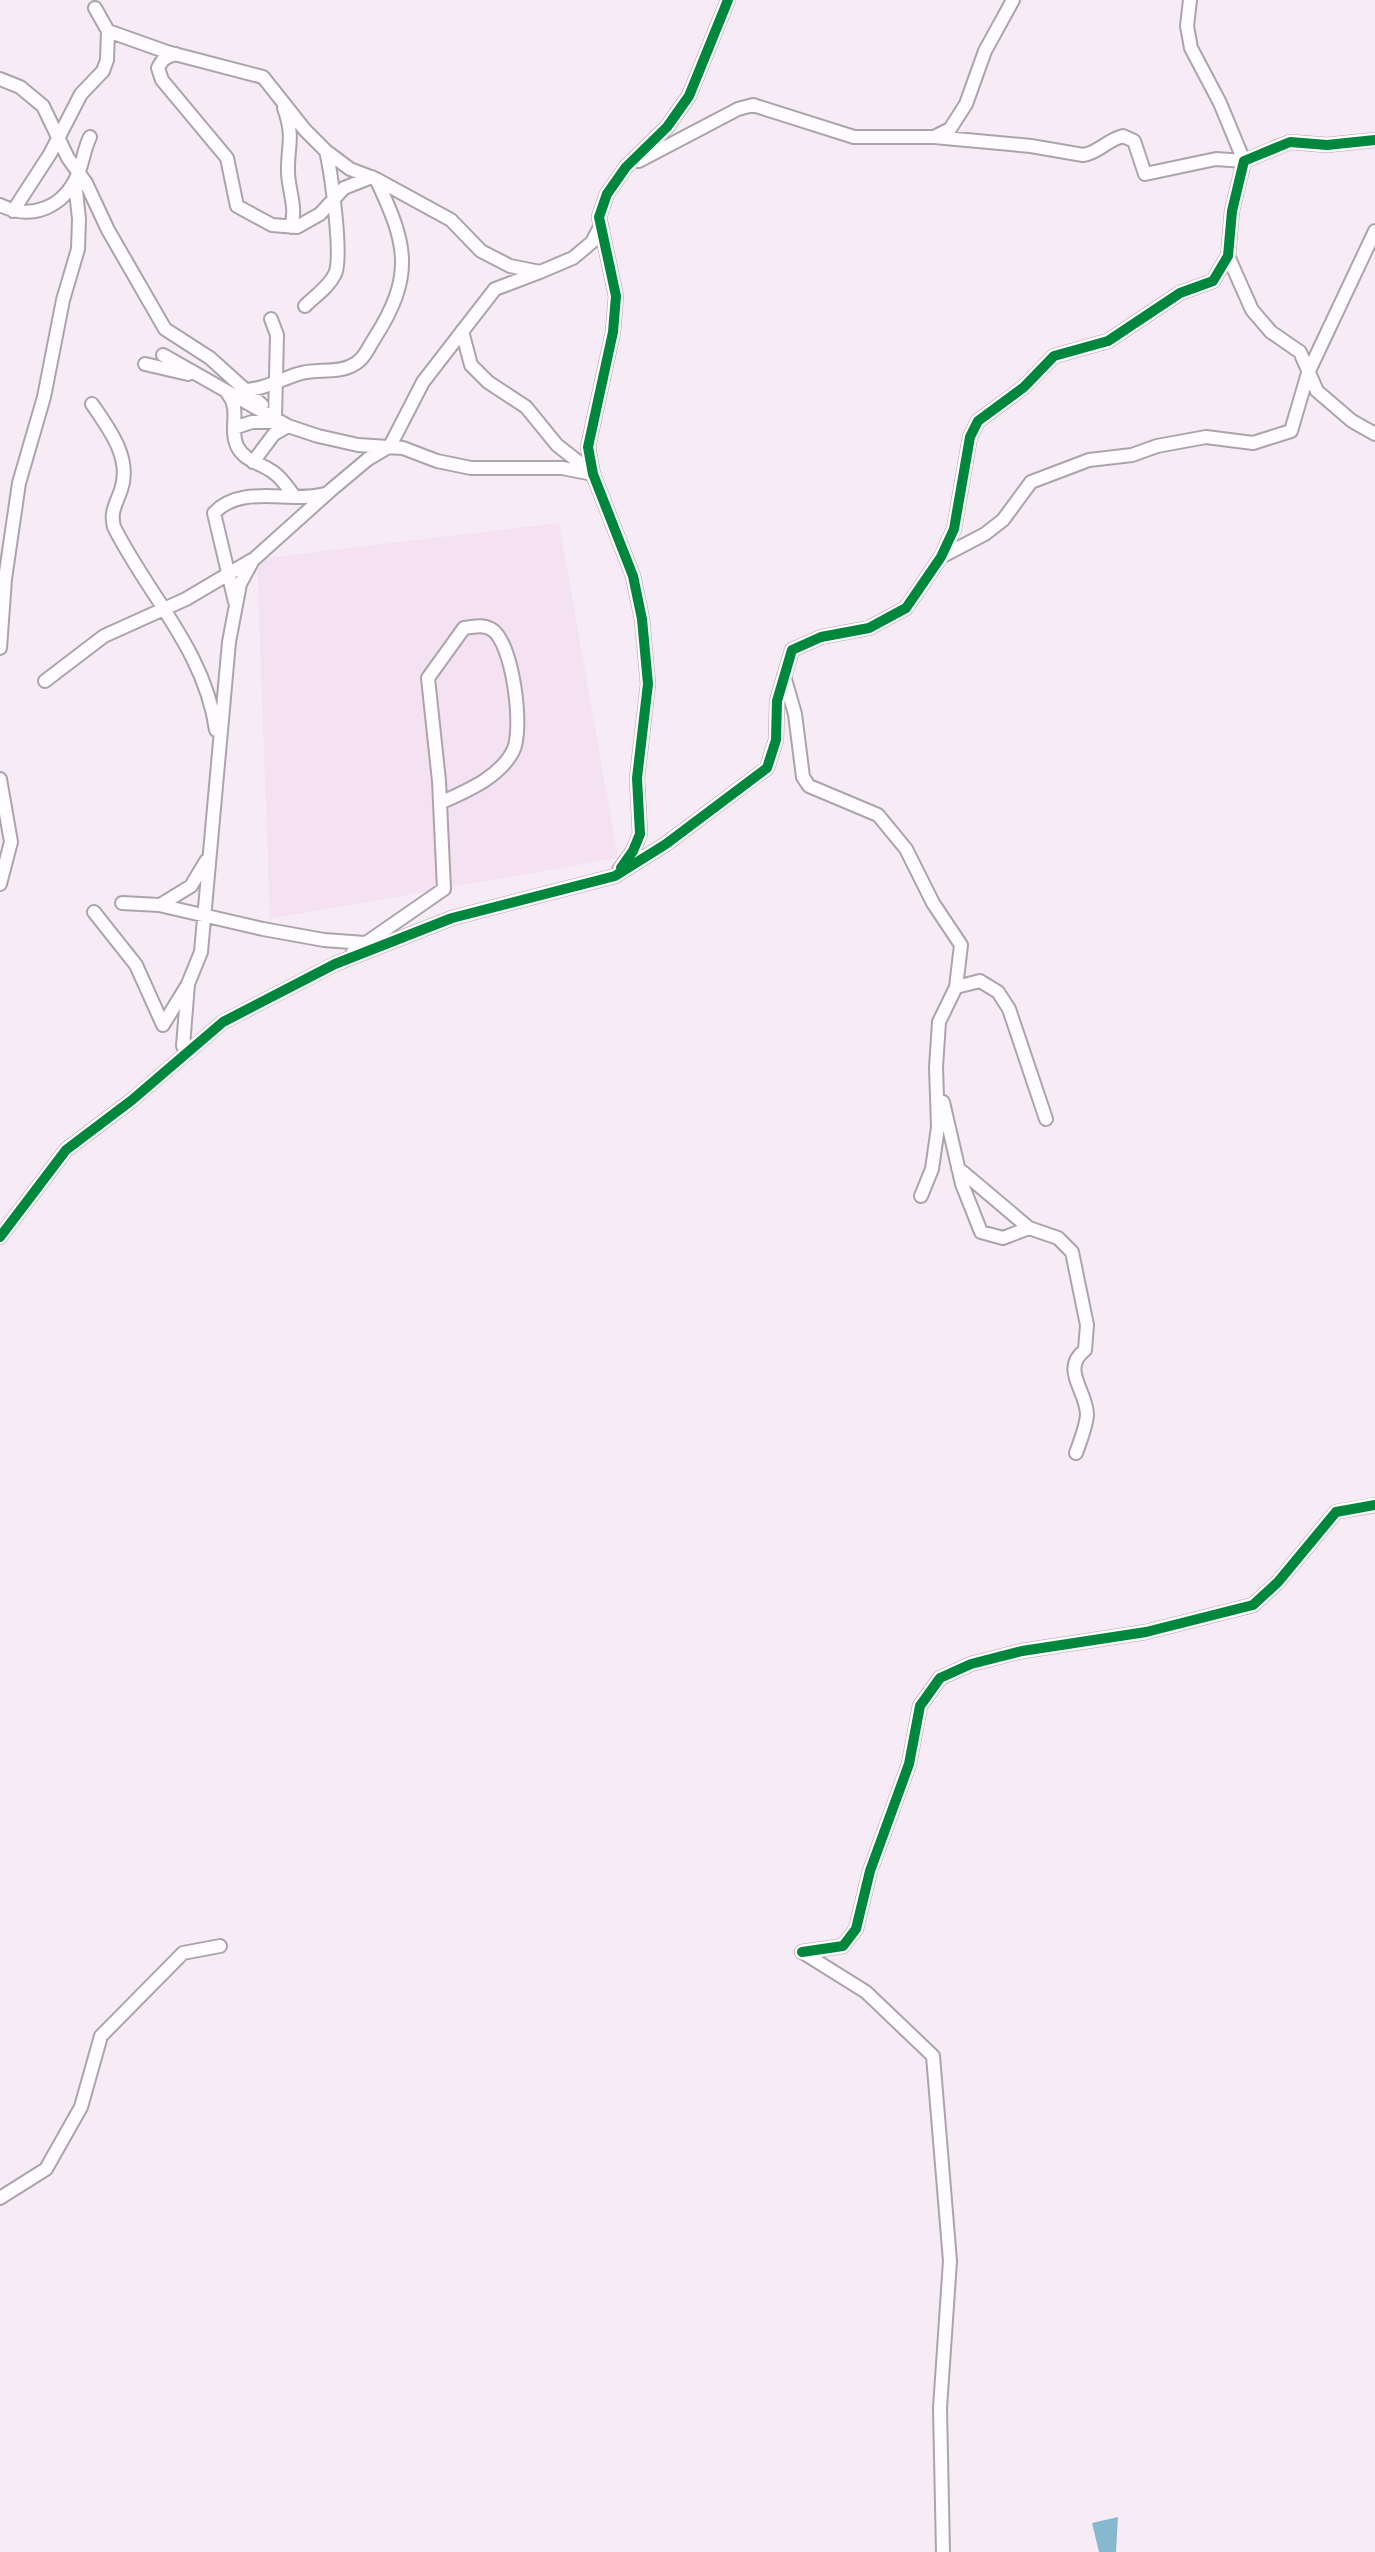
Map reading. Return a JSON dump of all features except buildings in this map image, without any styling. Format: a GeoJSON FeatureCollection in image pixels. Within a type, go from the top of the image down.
{"type":"FeatureCollection","features":[{"type":"Feature","properties":{"kind":"street"},"geometry":{"type":"LineString","coordinates":[[615,876],[633,851],[640,834],[637,778],[648,684],[642,619],[633,576],[593,474],[587,447],[613,332],[616,296],[599,217],[607,194],[626,167],[667,127],[689,96],[728,0]]}},
{"type":"Feature","properties":{"kind":"street"},"geometry":{"type":"LineString","coordinates":[[934,137],[950,129],[966,104],[985,51],[1013,0]]}},
{"type":"Feature","properties":{"kind":"street"},"geometry":{"type":"LineString","coordinates":[[2,1234],[66,1150],[132,1100],[223,1023],[335,964],[452,918],[615,876],[666,844],[767,768],[776,740],[777,701],[783,672],[792,650],[821,637],[869,628],[906,608],[941,557],[954,529],[970,437],[978,421],[1024,387],[1054,356],[1108,341],[1180,293],[1213,281],[1228,256],[1232,211],[1244,161],[1220,103],[1191,48],[1187,26],[1190,0]]}},
{"type":"Feature","properties":{"kind":"street"},"geometry":{"type":"LineString","coordinates":[[13,211],[80,94],[103,71],[107,61],[108,31],[95,8]]}},
{"type":"Feature","properties":{"kind":"street"},"geometry":{"type":"LineString","coordinates":[[108,31],[176,54],[263,77],[278,92],[305,130],[351,169],[374,178],[451,220],[481,251],[510,266],[540,272]]}},
{"type":"Feature","properties":{"kind":"street"},"geometry":{"type":"LineString","coordinates":[[176,54],[164,57],[161,61],[158,68],[162,80],[226,158],[231,167],[237,206],[272,225],[290,227],[310,222],[332,203],[344,188],[374,178]]}},
{"type":"Feature","properties":{"kind":"street"},"geometry":{"type":"LineString","coordinates":[[0,79],[20,87],[35,98],[164,329],[210,358],[283,422]]}},
{"type":"Feature","properties":{"kind":"street"},"geometry":{"type":"LineString","coordinates":[[278,92],[292,141],[288,172],[295,207],[290,227]]}},
{"type":"Feature","properties":{"kind":"street"},"geometry":{"type":"LineString","coordinates":[[626,167],[738,109],[753,105],[854,137],[934,137],[1031,146],[1083,155],[1091,154],[1109,139],[1123,136],[1134,141],[1145,174],[1216,159],[1244,161],[1290,142],[1327,145],[1375,140]]}},
{"type":"Feature","properties":{"kind":"street"},"geometry":{"type":"LineString","coordinates":[[0,648],[5,579],[19,483],[44,397],[63,300],[78,249],[76,191],[90,137]]}},
{"type":"Feature","properties":{"kind":"street"},"geometry":{"type":"LineString","coordinates":[[305,306],[336,272],[337,235],[326,150]]}},
{"type":"Feature","properties":{"kind":"street"},"geometry":{"type":"LineString","coordinates":[[0,205],[13,211],[38,212],[61,199],[79,173]]}},
{"type":"Feature","properties":{"kind":"street"},"geometry":{"type":"LineString","coordinates":[[223,388],[246,390],[276,384],[299,373],[344,370],[364,358],[397,295],[404,267],[403,250],[374,178]]}},
{"type":"Feature","properties":{"kind":"street"},"geometry":{"type":"LineString","coordinates":[[45,681],[104,636],[165,609],[253,560],[327,493],[368,459],[390,446],[414,397],[495,289],[573,258],[592,243],[601,225]]}},
{"type":"Feature","properties":{"kind":"street"},"geometry":{"type":"LineString","coordinates":[[941,557],[1003,520],[1031,482],[1089,460],[1132,456],[1157,446],[1206,437],[1253,443],[1291,430],[1308,373],[1375,231]]}},
{"type":"Feature","properties":{"kind":"street"},"geometry":{"type":"LineString","coordinates":[[1228,256],[1252,310],[1271,332],[1300,352],[1317,391],[1352,421],[1375,433]]}},
{"type":"Feature","properties":{"kind":"street"},"geometry":{"type":"LineString","coordinates":[[253,462],[283,422],[276,384],[277,335],[271,319]]}},
{"type":"Feature","properties":{"kind":"street"},"geometry":{"type":"LineString","coordinates":[[462,331],[471,365],[488,382],[526,407],[557,445],[593,474]]}},
{"type":"Feature","properties":{"kind":"street"},"geometry":{"type":"LineString","coordinates":[[163,355],[283,422],[358,445],[390,446],[471,468],[549,467],[593,474]]}},
{"type":"Feature","properties":{"kind":"street"},"geometry":{"type":"LineString","coordinates":[[145,364],[183,374],[196,374]]}},
{"type":"Feature","properties":{"kind":"street"},"geometry":{"type":"LineString","coordinates":[[223,388],[236,406],[234,428],[237,447],[253,462],[275,474],[295,497]]}},
{"type":"Feature","properties":{"kind":"street"},"geometry":{"type":"LineString","coordinates":[[92,404],[114,434],[122,458],[123,484],[113,511],[114,527],[165,609],[207,689],[218,747]]}},
{"type":"Feature","properties":{"kind":"street"},"geometry":{"type":"LineString","coordinates":[[234,428],[260,421],[283,422]]}},
{"type":"Feature","properties":{"kind":"street"},"geometry":{"type":"LineString","coordinates":[[235,603],[214,513],[222,504],[243,497],[295,497],[327,493]]}},
{"type":"Feature","properties":{"kind":"street"},"geometry":{"type":"LineString","coordinates":[[94,912],[136,965],[163,1025],[188,984],[201,952],[218,747],[235,603],[253,560]]}},
{"type":"Feature","properties":{"kind":"street"},"geometry":{"type":"LineString","coordinates":[[335,964],[444,889],[440,803],[428,678],[464,628],[481,626],[493,630],[501,640],[513,680],[519,727],[513,751],[496,772],[471,789],[440,803]]}},
{"type":"Feature","properties":{"kind":"street"},"geometry":{"type":"LineString","coordinates":[[783,672],[794,714],[803,777],[809,786],[878,815],[906,849],[933,903],[961,945],[956,987],[939,1022],[936,1063],[938,1126],[932,1169],[921,1196]]}},
{"type":"Feature","properties":{"kind":"street"},"geometry":{"type":"LineString","coordinates":[[0,779],[11,842],[0,884]]}},
{"type":"Feature","properties":{"kind":"street"},"geometry":{"type":"LineString","coordinates":[[159,905],[191,886],[210,852]]}},
{"type":"Feature","properties":{"kind":"street"},"geometry":{"type":"LineString","coordinates":[[122,903],[159,905],[324,940],[365,943]]}},
{"type":"Feature","properties":{"kind":"street"},"geometry":{"type":"LineString","coordinates":[[956,987],[980,981],[998,992],[1009,1009],[1046,1119]]}},
{"type":"Feature","properties":{"kind":"street"},"geometry":{"type":"LineString","coordinates":[[183,1046],[188,984]]}},
{"type":"Feature","properties":{"kind":"street"},"geometry":{"type":"LineString","coordinates":[[936,1063],[958,1168],[981,1232],[1003,1238],[1029,1228]]}},
{"type":"Feature","properties":{"kind":"street"},"geometry":{"type":"LineString","coordinates":[[958,1168],[1029,1228],[1058,1238],[1072,1252],[1087,1325],[1085,1350],[1077,1357],[1073,1374],[1084,1396],[1087,1416],[1076,1453]]}},
{"type":"Feature","properties":{"kind":"street"},"geometry":{"type":"LineString","coordinates":[[943,2552],[940,2408],[950,2261],[933,2056],[866,1992],[802,1952],[843,1946],[856,1929],[870,1871],[909,1763],[920,1706],[940,1678],[971,1664],[1022,1651],[1146,1632],[1253,1605],[1278,1582],[1336,1512],[1375,1506]]}},
{"type":"Feature","properties":{"kind":"street"},"geometry":{"type":"LineString","coordinates":[[0,2198],[46,2169],[81,2107],[101,2036],[183,1954],[220,1946]]}},
{"type":"Feature","properties":{"kind":"shaded area"},"geometry":{"type":"Polygon","coordinates":[[[559,523],[618,858],[270,919],[257,559],[559,523]]]}},
{"type":"Feature","properties":{"kind":"water"},"geometry":{"type":"Polygon","coordinates":[[[1118,2517],[1116,2552],[1099,2552],[1092,2523],[1118,2517]]]}},
{"type":"Feature","properties":{"kind":"cycle path"},"geometry":{"type":"LineString","coordinates":[[621,868],[633,851],[640,834],[637,778],[648,684],[642,619],[633,576],[593,474],[588,447],[613,332],[616,296],[599,217],[607,194],[626,167],[667,127],[689,96],[728,0]]}},
{"type":"Feature","properties":{"kind":"cycle path"},"geometry":{"type":"LineString","coordinates":[[0,1237],[66,1150],[132,1100],[223,1022],[335,964],[452,918],[615,876],[666,844],[767,768],[776,740],[777,701],[792,650],[821,637],[869,628],[906,608],[941,557],[954,529],[970,437],[978,421],[1024,387],[1054,356],[1108,341],[1180,293],[1213,281],[1228,256],[1232,211],[1244,161],[1290,142],[1327,145],[1375,140]]}},
{"type":"Feature","properties":{"kind":"cycle path"},"geometry":{"type":"LineString","coordinates":[[802,1952],[843,1946],[856,1929],[870,1871],[909,1764],[920,1706],[940,1678],[971,1664],[1022,1651],[1146,1632],[1253,1605],[1278,1582],[1336,1512],[1375,1505]]}}]}
